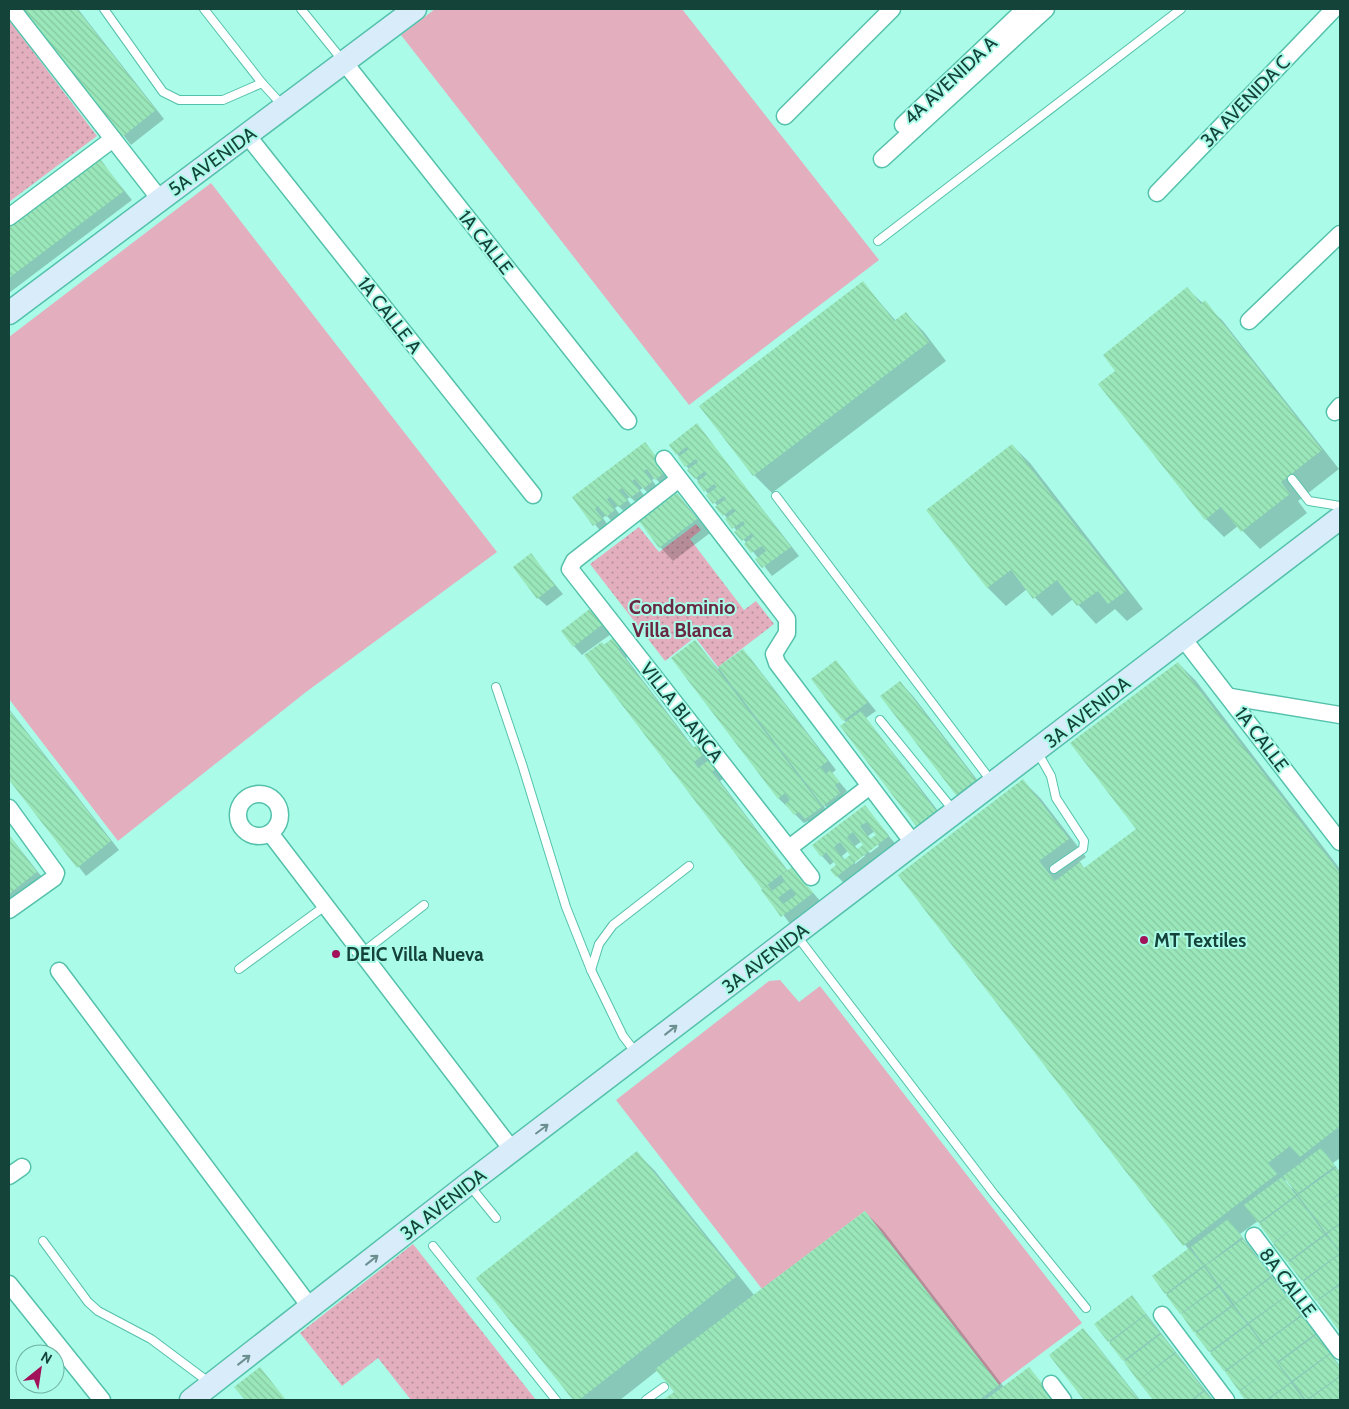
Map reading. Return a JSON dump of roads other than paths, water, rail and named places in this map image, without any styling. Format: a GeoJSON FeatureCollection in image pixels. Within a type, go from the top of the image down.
{"type":"FeatureCollection","features":[{"type":"Feature","properties":{"kind":"street"},"geometry":{"type":"LineString","coordinates":[[12,9],[159,198]]}},
{"type":"Feature","properties":{"kind":"street","name":"5A AVENIDA"},"geometry":{"type":"LineString","coordinates":[[9,313],[159,198],[284,108],[415,9]]}},
{"type":"Feature","properties":{"kind":"street"},"geometry":{"type":"LineString","coordinates":[[785,116],[892,9]]}},
{"type":"Feature","properties":{"kind":"street","name":"4A AVENIDA A"},"geometry":{"type":"LineString","coordinates":[[1026,9],[878,156],[1046,9]]}},
{"type":"Feature","properties":{"kind":"street","name":"3A AVENIDA C"},"geometry":{"type":"LineString","coordinates":[[1157,193],[1334,9]]}},
{"type":"Feature","properties":{"kind":"street","name":"1A CALLE"},"geometry":{"type":"LineString","coordinates":[[344,62],[628,421]]}},
{"type":"Feature","properties":{"kind":"street","name":"1A CALLE A"},"geometry":{"type":"LineString","coordinates":[[247,135],[533,496]]}},
{"type":"Feature","properties":{"kind":"street"},"geometry":{"type":"LineString","coordinates":[[9,216],[113,139]]}},
{"type":"Feature","properties":{"kind":"street"},"geometry":{"type":"LineString","coordinates":[[1249,321],[1340,234]]}},
{"type":"Feature","properties":{"kind":"street"},"geometry":{"type":"LineString","coordinates":[[664,459],[787,619],[788,631],[774,651],[775,661],[914,844]]}},
{"type":"Feature","properties":{"kind":"street","name":"VILLA BLANCA"},"geometry":{"type":"LineString","coordinates":[[679,479],[574,561],[570,569],[811,877]]}},
{"type":"Feature","properties":{"kind":"street","name":"3A AVENIDA"},"geometry":{"type":"LineString","coordinates":[[191,1400],[468,1184],[1340,518]]}},
{"type":"Feature","properties":{"kind":"street","name":"1A CALLE"},"geometry":{"type":"LineString","coordinates":[[1182,637],[1340,842]]}},
{"type":"Feature","properties":{"kind":"street"},"geometry":{"type":"LineString","coordinates":[[1230,697],[1340,715]]}},
{"type":"Feature","properties":{"kind":"street"},"geometry":{"type":"LineString","coordinates":[[790,848],[870,786]]}},
{"type":"Feature","properties":{"kind":"street"},"geometry":{"type":"LineString","coordinates":[[9,808],[56,873],[54,878],[9,910]]}},
{"type":"Feature","properties":{"kind":"street"},"geometry":{"type":"LineString","coordinates":[[270,833],[513,1151]]}},
{"type":"Feature","properties":{"kind":"street"},"geometry":{"type":"LineString","coordinates":[[59,971],[311,1308]]}},
{"type":"Feature","properties":{"kind":"street","name":"8A CALLE"},"geometry":{"type":"LineString","coordinates":[[1254,1236],[1340,1351]]}},
{"type":"Feature","properties":{"kind":"street"},"geometry":{"type":"LineString","coordinates":[[9,1284],[102,1400]]}},
{"type":"Feature","properties":{"kind":"street"},"geometry":{"type":"LineString","coordinates":[[1162,1315],[1226,1400]]}},
{"type":"Feature","properties":{"kind":"street"},"geometry":{"type":"LineString","coordinates":[[1051,1384],[1063,1400]]}},
{"type":"Feature","properties":{"kind":"lane"},"geometry":{"type":"LineString","coordinates":[[104,9],[162,92],[179,100],[223,100],[262,83]]}},
{"type":"Feature","properties":{"kind":"lane"},"geometry":{"type":"LineString","coordinates":[[204,9],[284,108]]}},
{"type":"Feature","properties":{"kind":"lane"},"geometry":{"type":"LineString","coordinates":[[301,9],[344,62]]}},
{"type":"Feature","properties":{"kind":"lane"},"geometry":{"type":"LineString","coordinates":[[878,241],[1181,9]]}},
{"type":"Feature","properties":{"kind":"lane"},"geometry":{"type":"LineString","coordinates":[[1292,479],[1309,501],[1340,506]]}},
{"type":"Feature","properties":{"kind":"lane"},"geometry":{"type":"LineString","coordinates":[[776,496],[994,784]]}},
{"type":"Feature","properties":{"kind":"lane"},"geometry":{"type":"LineString","coordinates":[[496,687],[566,908],[591,970],[623,1036],[638,1056]]}},
{"type":"Feature","properties":{"kind":"lane"},"geometry":{"type":"LineString","coordinates":[[880,720],[955,813]]}},
{"type":"Feature","properties":{"kind":"lane"},"geometry":{"type":"LineString","coordinates":[[1037,751],[1051,776],[1056,798],[1084,841],[1083,849],[1054,869]]}},
{"type":"Feature","properties":{"kind":"lane"},"geometry":{"type":"LineString","coordinates":[[591,970],[599,944],[613,925],[689,866]]}},
{"type":"Feature","properties":{"kind":"lane"},"geometry":{"type":"LineString","coordinates":[[362,953],[424,905]]}},
{"type":"Feature","properties":{"kind":"lane"},"geometry":{"type":"LineString","coordinates":[[239,968],[326,906]]}},
{"type":"Feature","properties":{"kind":"lane"},"geometry":{"type":"LineString","coordinates":[[796,934],[994,1194],[1086,1308]]}},
{"type":"Feature","properties":{"kind":"lane"},"geometry":{"type":"LineString","coordinates":[[468,1184],[496,1218]]}},
{"type":"Feature","properties":{"kind":"lane"},"geometry":{"type":"LineString","coordinates":[[43,1241],[88,1302],[98,1311],[151,1339],[212,1384]]}},
{"type":"Feature","properties":{"kind":"lane"},"geometry":{"type":"LineString","coordinates":[[433,1246],[556,1400]]}},
{"type":"Feature","properties":{"kind":"lane"},"geometry":{"type":"LineString","coordinates":[[646,1400],[664,1386]]}},
{"type":"Feature","properties":{"kind":"place","name":"MT Textiles"},"geometry":{"type":"Point","coordinates":[1144,940]}},
{"type":"Feature","properties":{"kind":"place","name":"DEIC Villa Nueva"},"geometry":{"type":"Point","coordinates":[336,954]}},
{"type":"Feature","properties":{"kind":"district","name":"Condominio Villa Blanca"},"geometry":{"type":"Point","coordinates":[682,618]}}]}
